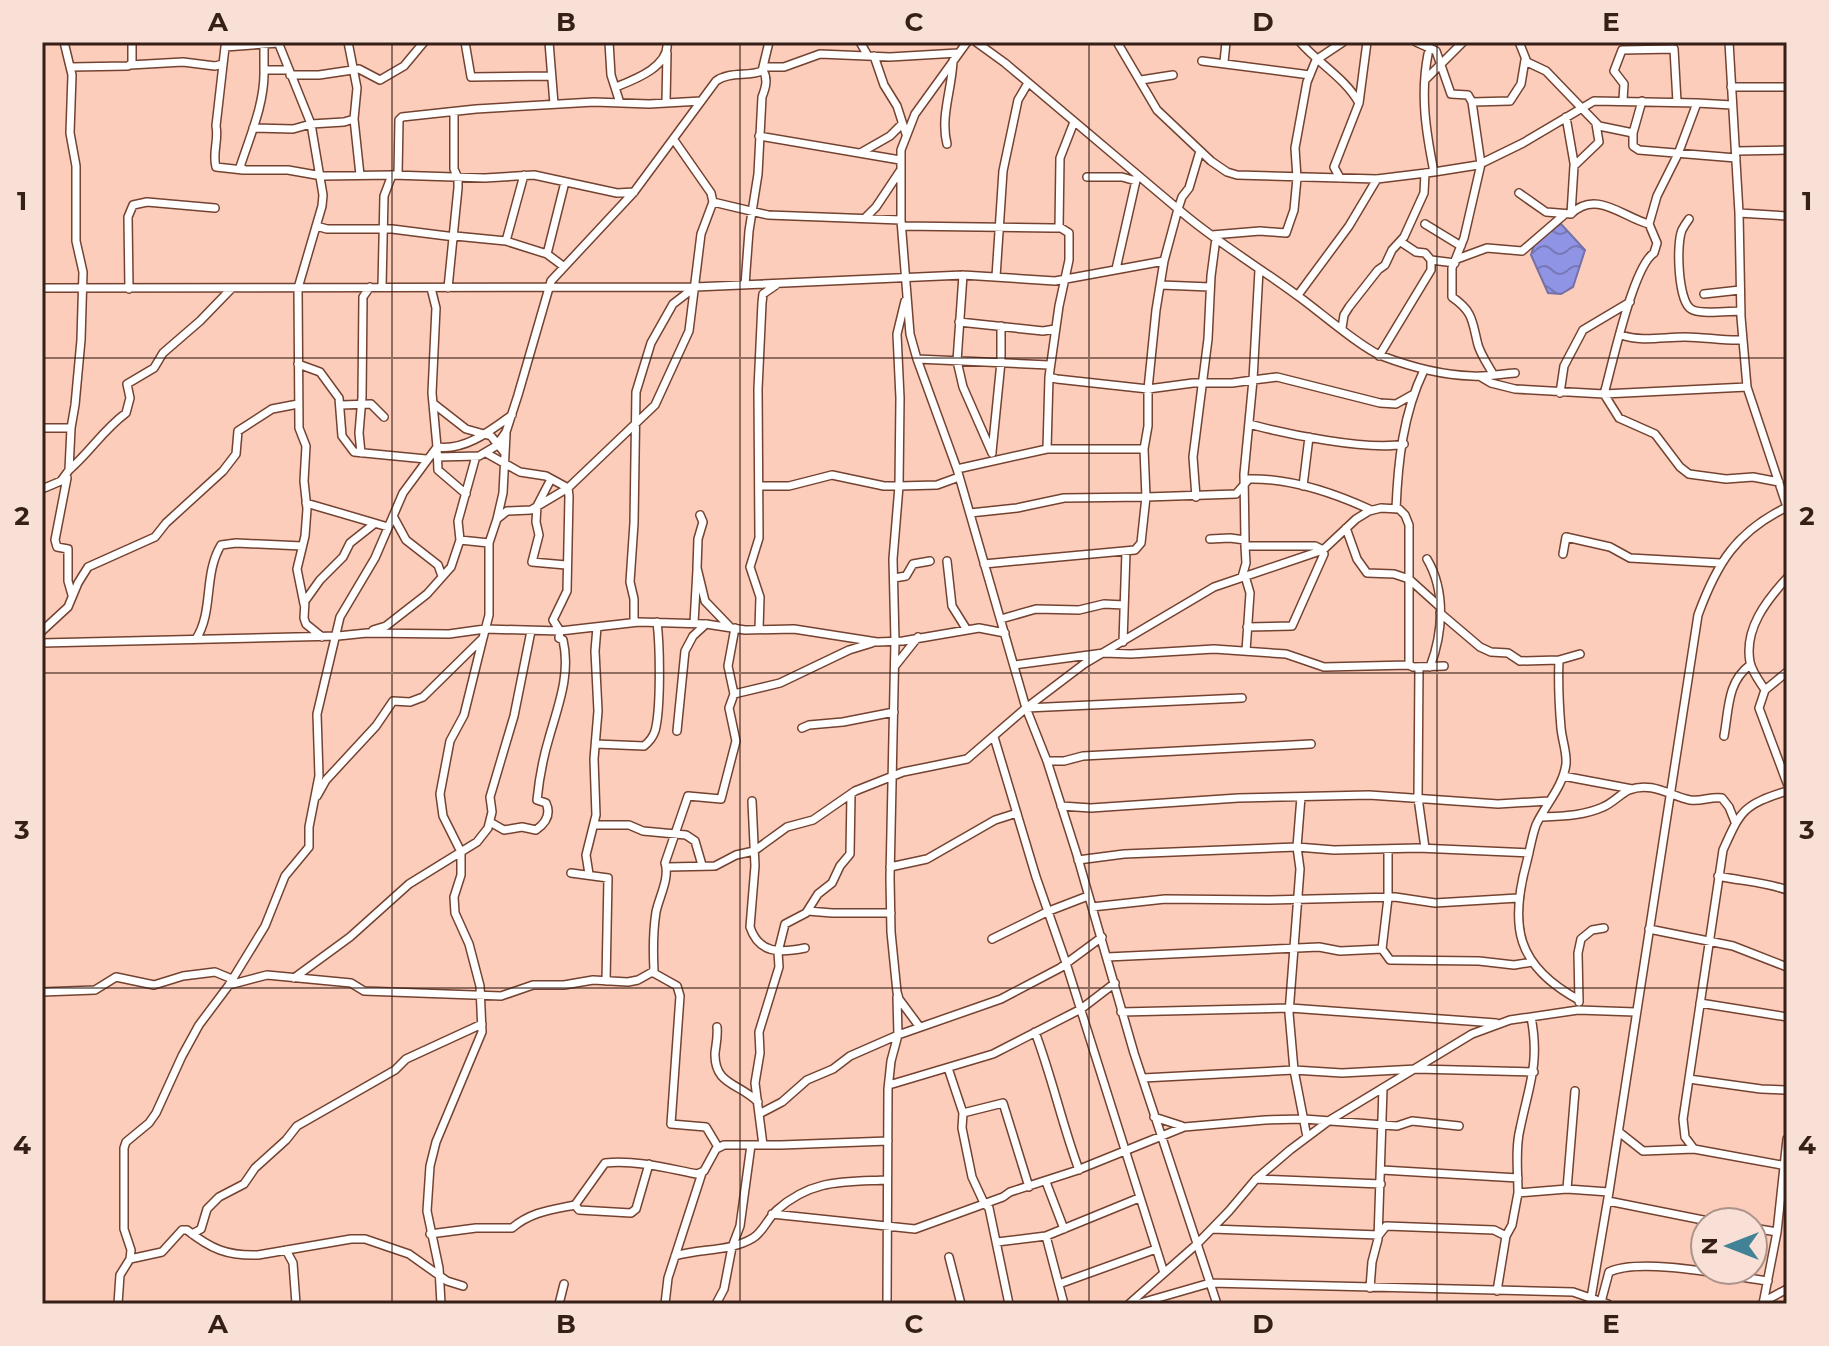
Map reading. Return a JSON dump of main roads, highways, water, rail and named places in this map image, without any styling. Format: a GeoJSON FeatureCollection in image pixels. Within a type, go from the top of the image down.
{"type":"FeatureCollection","features":[{"type":"Feature","properties":{"kind":"water"},"geometry":{"type":"Polygon","coordinates":[[[1561,224],[1585,250],[1573,287],[1561,294],[1548,293],[1531,255],[1535,242],[1561,224]]]}}]}
